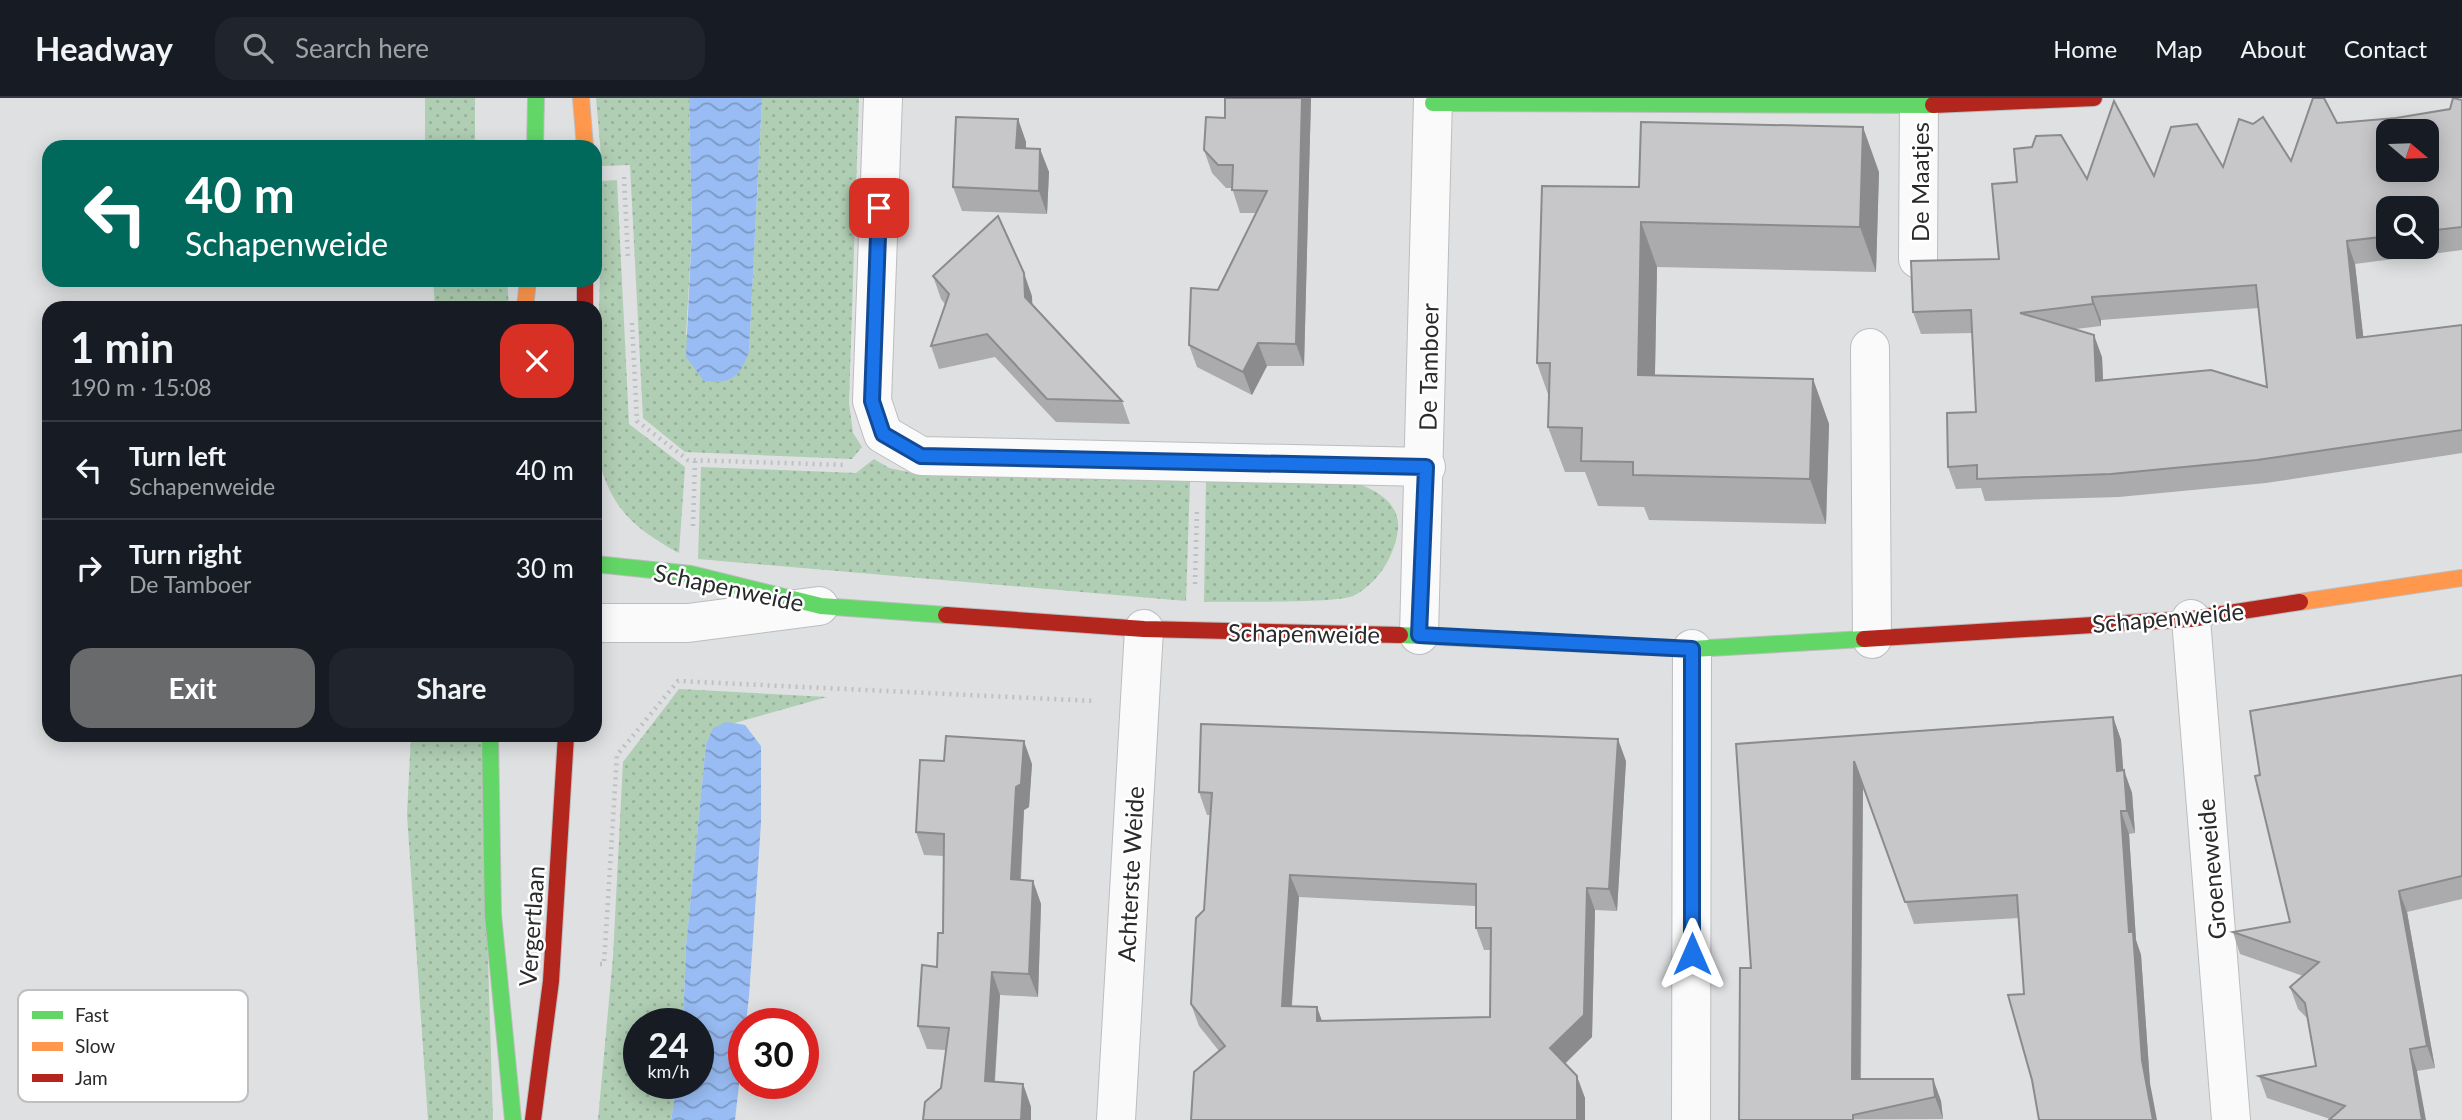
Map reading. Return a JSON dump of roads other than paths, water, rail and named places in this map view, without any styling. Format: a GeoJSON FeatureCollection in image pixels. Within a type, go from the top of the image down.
{"type":"FeatureCollection","features":[{"type":"Feature","properties":{"kind":"street"},"geometry":{"type":"LineString","coordinates":[[535,140],[536,98]]}},
{"type":"Feature","properties":{"kind":"street"},"geometry":{"type":"LineString","coordinates":[[582,98],[585,140]]}},
{"type":"Feature","properties":{"kind":"street"},"geometry":{"type":"LineString","coordinates":[[883,98],[872,401],[883,434],[921,456],[1426,467]]}},
{"type":"Feature","properties":{"kind":"street","name":"De Maatjes"},"geometry":{"type":"LineString","coordinates":[[1433,101],[1938,102],[2094,98]]}},
{"type":"Feature","properties":{"kind":"street","name":"De Tamboer"},"geometry":{"type":"LineString","coordinates":[[1419,635],[1426,467],[1433,101]]}},
{"type":"Feature","properties":{"kind":"street","name":"De Maatjes"},"geometry":{"type":"LineString","coordinates":[[1919,259],[1938,102]]}},
{"type":"Feature","properties":{"kind":"street"},"geometry":{"type":"LineString","coordinates":[[1870,348],[1871,639]]}},
{"type":"Feature","properties":{"kind":"street","name":"Schapenweide"},"geometry":{"type":"LineString","coordinates":[[602,565],[691,574],[821,606],[1144,629],[1419,635],[1692,649],[2191,619],[2462,578]]}},
{"type":"Feature","properties":{"kind":"street","name":"Schapenweide"},"geometry":{"type":"LineString","coordinates":[[602,623],[688,623],[821,606]]}},
{"type":"Feature","properties":{"kind":"street","name":"Groeneweide"},"geometry":{"type":"LineString","coordinates":[[2191,619],[2231,1120]]}},
{"type":"Feature","properties":{"kind":"street","name":"Achterste Weide"},"geometry":{"type":"LineString","coordinates":[[1116,1120],[1144,629]]}},
{"type":"Feature","properties":{"kind":"street"},"geometry":{"type":"LineString","coordinates":[[1691,1120],[1692,649]]}},
{"type":"Feature","properties":{"kind":"street","name":"Vergertlaan"},"geometry":{"type":"LineString","coordinates":[[490,742],[494,915],[513,1120]]}},
{"type":"Feature","properties":{"kind":"street","name":"Vergertlaan"},"geometry":{"type":"LineString","coordinates":[[533,1120],[551,981],[566,742]]}},
{"type":"Feature","properties":{"kind":"water"},"geometry":{"type":"Polygon","coordinates":[[[689,98],[762,98],[749,351],[738,373],[721,382],[704,381],[686,357],[692,228],[689,98]]]}},
{"type":"Feature","properties":{"kind":"water"},"geometry":{"type":"Polygon","coordinates":[[[727,722],[745,725],[761,746],[761,823],[749,996],[748,1008],[728,1008],[728,1099],[737,1099],[735,1120],[671,1120],[674,1099],[714,1099],[714,1008],[684,1008],[686,946],[706,744],[713,728],[727,722]]]}}]}
